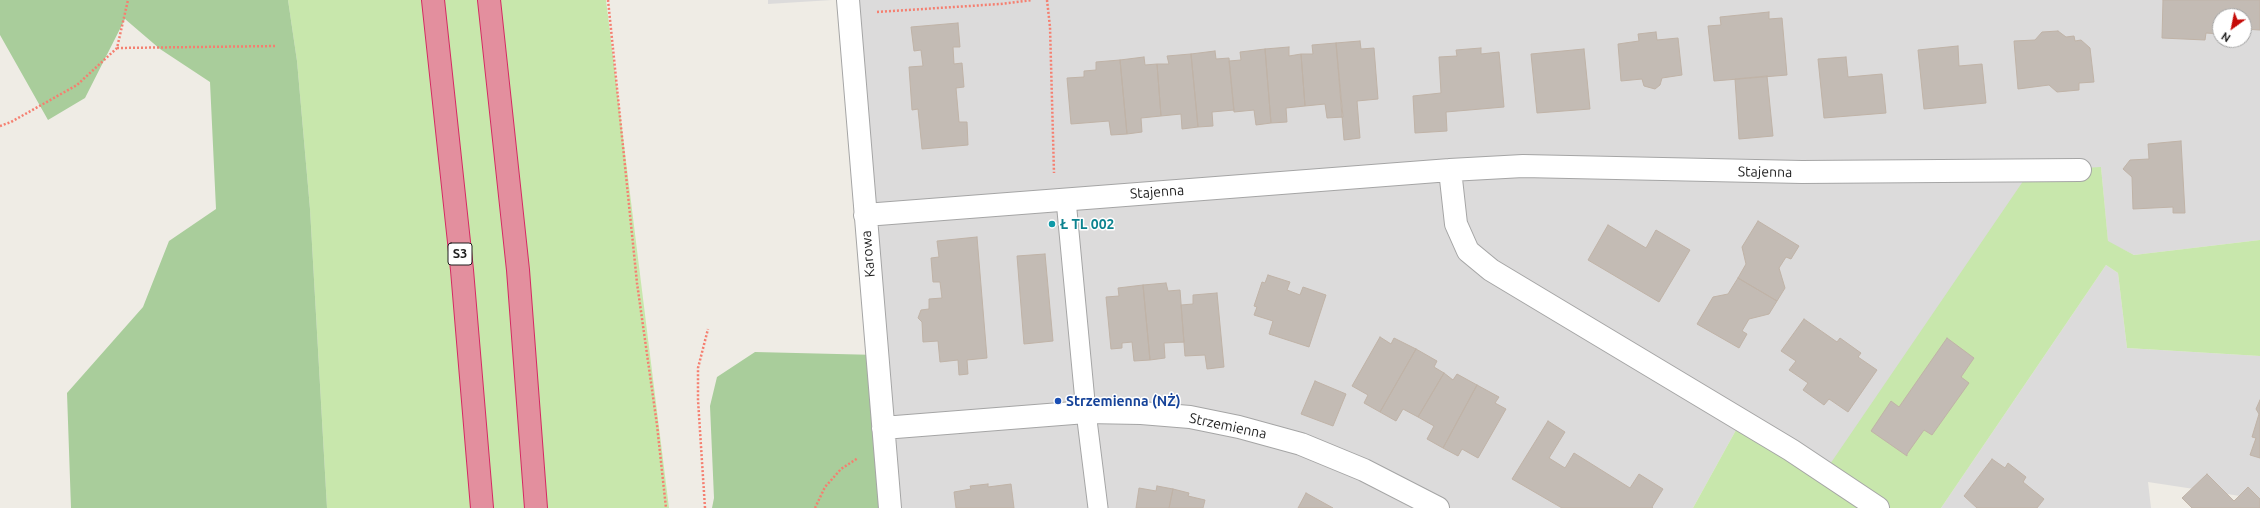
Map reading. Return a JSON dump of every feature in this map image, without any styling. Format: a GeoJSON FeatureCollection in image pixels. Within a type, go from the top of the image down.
{"type":"FeatureCollection","features":[{"type":"Feature","properties":{"kind":"highway","name":"S3"},"geometry":{"type":"LineString","coordinates":[[433,0],[462,270],[482,508]]}},
{"type":"Feature","properties":{"kind":"highway"},"geometry":{"type":"LineString","coordinates":[[489,0],[518,270],[536,508]]}},
{"type":"Feature","properties":{"kind":"street","name":"Karowa"},"geometry":{"type":"LineString","coordinates":[[849,7],[890,508]]}},
{"type":"Feature","properties":{"kind":"street","name":"Stajenna"},"geometry":{"type":"LineString","coordinates":[[865,215],[1450,170],[1523,166],[1802,172],[2080,170]]}},
{"type":"Feature","properties":{"kind":"street"},"geometry":{"type":"LineString","coordinates":[[1450,170],[1456,224],[1468,251],[1491,270],[1791,450],[1878,508]]}},
{"type":"Feature","properties":{"kind":"street","name":"Strzemienna"},"geometry":{"type":"LineString","coordinates":[[883,428],[1086,412],[1141,413],[1190,417],[1239,427],[1301,444],[1364,470],[1438,508]]}},
{"type":"Feature","properties":{"kind":"lane"},"geometry":{"type":"LineString","coordinates":[[1060,200],[1098,508]]}},
{"type":"Feature","properties":{"kind":"path"},"geometry":{"type":"LineString","coordinates":[[0,126],[11,122],[77,85],[117,48],[128,0]]}},
{"type":"Feature","properties":{"kind":"path"},"geometry":{"type":"LineString","coordinates":[[608,0],[636,282],[658,425],[666,508]]}},
{"type":"Feature","properties":{"kind":"path"},"geometry":{"type":"LineString","coordinates":[[849,7],[1000,4],[1032,0]]}},
{"type":"Feature","properties":{"kind":"path"},"geometry":{"type":"LineString","coordinates":[[1047,0],[1050,27],[1060,200]]}},
{"type":"Feature","properties":{"kind":"path"},"geometry":{"type":"LineString","coordinates":[[117,48],[277,46]]}},
{"type":"Feature","properties":{"kind":"path"},"geometry":{"type":"LineString","coordinates":[[705,508],[698,368],[708,329]]}},
{"type":"Feature","properties":{"kind":"shaded area"},"geometry":{"type":"Polygon","coordinates":[[[768,0],[832,0],[768,4],[768,0]]]}},
{"type":"Feature","properties":{"kind":"shaded area"},"geometry":{"type":"Polygon","coordinates":[[[843,0],[2260,0],[2260,240],[2134,255],[2108,242],[2101,167],[1826,470],[1741,421],[1693,508],[899,508],[843,0]]]}},
{"type":"Feature","properties":{"kind":"shaded area"},"geometry":{"type":"Polygon","coordinates":[[[2106,265],[2118,273],[2127,348],[2260,356],[2260,499],[2148,482],[2151,508],[1941,508],[2106,265]]]}},
{"type":"Feature","properties":{"kind":"green space"},"geometry":{"type":"Polygon","coordinates":[[[0,0],[288,0],[297,61],[310,209],[327,508],[71,508],[67,393],[143,307],[169,241],[216,209],[210,82],[160,49],[125,19],[85,98],[48,120],[0,35],[0,0]]]}},
{"type":"Feature","properties":{"kind":"green space"},"geometry":{"type":"Polygon","coordinates":[[[288,0],[606,0],[669,508],[327,508],[310,209],[297,61],[288,0]]]}},
{"type":"Feature","properties":{"kind":"green space"},"geometry":{"type":"Polygon","coordinates":[[[2101,167],[2108,241],[2134,255],[2260,240],[2260,356],[2127,348],[2118,273],[2106,265],[1941,508],[1693,508],[1741,421],[1826,470],[2030,171],[2101,167]]]}},
{"type":"Feature","properties":{"kind":"green space"},"geometry":{"type":"Polygon","coordinates":[[[755,352],[878,355],[899,508],[712,508],[714,498],[710,406],[717,377],[755,352]]]}},
{"type":"Feature","properties":{"kind":"building"},"geometry":{"type":"Polygon","coordinates":[[[2163,0],[2260,0],[2260,30],[2252,30],[2252,8],[2212,8],[2212,33],[2206,33],[2205,40],[2162,38],[2163,0]]]}},
{"type":"Feature","properties":{"kind":"building"},"geometry":{"type":"Polygon","coordinates":[[[1769,12],[1769,19],[1782,18],[1787,75],[1714,81],[1708,26],[1721,25],[1720,17],[1769,12]]]}},
{"type":"Feature","properties":{"kind":"building"},"geometry":{"type":"Polygon","coordinates":[[[958,23],[960,47],[953,47],[954,64],[962,63],[964,87],[956,88],[959,122],[967,122],[968,145],[922,149],[918,109],[912,110],[909,67],[923,66],[921,50],[914,51],[911,27],[958,23]]]}},
{"type":"Feature","properties":{"kind":"building"},"geometry":{"type":"Polygon","coordinates":[[[2058,31],[2066,37],[2074,36],[2075,41],[2081,40],[2090,48],[2094,82],[2079,83],[2079,90],[2057,92],[2049,85],[2018,89],[2014,41],[2035,40],[2042,32],[2058,31]]]}},
{"type":"Feature","properties":{"kind":"building"},"geometry":{"type":"Polygon","coordinates":[[[1656,32],[1657,40],[1678,38],[1682,75],[1662,78],[1660,85],[1655,89],[1644,86],[1642,79],[1621,81],[1618,44],[1639,41],[1638,34],[1656,32]]]}},
{"type":"Feature","properties":{"kind":"building"},"geometry":{"type":"Polygon","coordinates":[[[1360,41],[1361,49],[1374,48],[1378,99],[1357,101],[1360,138],[1344,140],[1336,43],[1360,41]]]}},
{"type":"Feature","properties":{"kind":"building"},"geometry":{"type":"Polygon","coordinates":[[[1336,43],[1343,117],[1327,118],[1325,104],[1305,106],[1301,54],[1313,54],[1312,45],[1336,43]]]}},
{"type":"Feature","properties":{"kind":"building"},"geometry":{"type":"Polygon","coordinates":[[[1958,46],[1959,66],[1982,64],[1986,103],[1924,109],[1918,50],[1958,46]]]}},
{"type":"Feature","properties":{"kind":"building"},"geometry":{"type":"Polygon","coordinates":[[[1289,47],[1289,56],[1301,54],[1305,106],[1286,108],[1287,122],[1271,123],[1265,49],[1289,47]]]}},
{"type":"Feature","properties":{"kind":"building"},"geometry":{"type":"Polygon","coordinates":[[[1481,48],[1481,54],[1499,52],[1504,107],[1446,112],[1447,131],[1415,133],[1413,96],[1441,93],[1439,57],[1457,56],[1456,50],[1481,48]]]}},
{"type":"Feature","properties":{"kind":"building"},"geometry":{"type":"Polygon","coordinates":[[[1265,49],[1271,123],[1256,125],[1254,110],[1234,112],[1229,61],[1241,60],[1240,52],[1265,49]]]}},
{"type":"Feature","properties":{"kind":"building"},"geometry":{"type":"Polygon","coordinates":[[[1584,49],[1590,109],[1537,113],[1531,54],[1584,49]]]}},
{"type":"Feature","properties":{"kind":"building"},"geometry":{"type":"Polygon","coordinates":[[[1215,51],[1216,59],[1229,58],[1234,110],[1212,112],[1213,126],[1198,127],[1191,54],[1215,51]]]}},
{"type":"Feature","properties":{"kind":"building"},"geometry":{"type":"Polygon","coordinates":[[[1191,54],[1198,127],[1182,129],[1181,114],[1161,116],[1157,64],[1169,64],[1167,56],[1191,54]]]}},
{"type":"Feature","properties":{"kind":"building"},"geometry":{"type":"Polygon","coordinates":[[[1144,57],[1145,65],[1157,64],[1161,116],[1141,118],[1142,132],[1127,134],[1120,60],[1144,57]]]}},
{"type":"Feature","properties":{"kind":"building"},"geometry":{"type":"Polygon","coordinates":[[[1846,57],[1848,77],[1882,74],[1886,113],[1824,118],[1818,59],[1846,57]]]}},
{"type":"Feature","properties":{"kind":"building"},"geometry":{"type":"Polygon","coordinates":[[[1120,60],[1127,134],[1111,135],[1109,121],[1071,124],[1067,78],[1084,77],[1084,71],[1096,70],[1096,62],[1120,60]]]}},
{"type":"Feature","properties":{"kind":"building"},"geometry":{"type":"Polygon","coordinates":[[[1767,76],[1773,136],[1739,139],[1735,79],[1767,76]]]}},
{"type":"Feature","properties":{"kind":"building"},"geometry":{"type":"Polygon","coordinates":[[[2181,141],[2185,213],[2173,213],[2173,207],[2133,209],[2132,177],[2123,169],[2130,160],[2149,159],[2148,144],[2181,141]]]}},
{"type":"Feature","properties":{"kind":"building"},"geometry":{"type":"Polygon","coordinates":[[[1758,221],[1799,246],[1791,259],[1786,257],[1779,268],[1785,288],[1777,301],[1738,278],[1746,264],[1742,247],[1758,221]]]}},
{"type":"Feature","properties":{"kind":"building"},"geometry":{"type":"Polygon","coordinates":[[[1608,225],[1646,248],[1656,230],[1690,250],[1659,302],[1588,260],[1608,225]]]}},
{"type":"Feature","properties":{"kind":"building"},"geometry":{"type":"Polygon","coordinates":[[[977,237],[987,358],[967,360],[968,374],[959,375],[958,360],[940,362],[938,341],[923,342],[922,322],[918,318],[921,310],[929,309],[929,299],[942,298],[940,282],[933,282],[931,258],[939,257],[937,241],[977,237]]]}},
{"type":"Feature","properties":{"kind":"building"},"geometry":{"type":"Polygon","coordinates":[[[1045,254],[1053,341],[1024,344],[1017,256],[1045,254]]]}},
{"type":"Feature","properties":{"kind":"building"},"geometry":{"type":"Polygon","coordinates":[[[1268,275],[1290,282],[1287,290],[1300,295],[1303,287],[1326,295],[1309,347],[1269,334],[1273,321],[1254,315],[1257,307],[1254,306],[1262,282],[1265,283],[1268,275]]]}},
{"type":"Feature","properties":{"kind":"building"},"geometry":{"type":"Polygon","coordinates":[[[1738,278],[1777,301],[1769,314],[1749,319],[1742,331],[1747,334],[1739,348],[1697,324],[1713,297],[1728,294],[1738,278]]]}},
{"type":"Feature","properties":{"kind":"building"},"geometry":{"type":"Polygon","coordinates":[[[1166,283],[1168,291],[1180,290],[1184,342],[1164,343],[1165,358],[1150,360],[1143,285],[1166,283]]]}},
{"type":"Feature","properties":{"kind":"building"},"geometry":{"type":"Polygon","coordinates":[[[1143,285],[1150,360],[1134,361],[1132,342],[1122,343],[1122,348],[1111,349],[1106,297],[1119,296],[1118,288],[1143,285]]]}},
{"type":"Feature","properties":{"kind":"building"},"geometry":{"type":"Polygon","coordinates":[[[1217,293],[1224,367],[1207,369],[1205,355],[1185,356],[1181,305],[1193,304],[1193,295],[1217,293]]]}},
{"type":"Feature","properties":{"kind":"building"},"geometry":{"type":"Polygon","coordinates":[[[1804,319],[1837,342],[1840,338],[1861,353],[1858,357],[1877,370],[1848,412],[1829,399],[1824,405],[1803,390],[1808,383],[1789,370],[1796,361],[1781,351],[1804,319]]]}},
{"type":"Feature","properties":{"kind":"building"},"geometry":{"type":"Polygon","coordinates":[[[1380,337],[1391,344],[1394,338],[1416,349],[1380,412],[1364,403],[1368,395],[1352,386],[1380,337]]]}},
{"type":"Feature","properties":{"kind":"building"},"geometry":{"type":"Polygon","coordinates":[[[1947,338],[1974,358],[1961,377],[1969,383],[1932,435],[1924,430],[1907,456],[1871,431],[1891,401],[1899,407],[1947,338]]]}},
{"type":"Feature","properties":{"kind":"building"},"geometry":{"type":"Polygon","coordinates":[[[1416,349],[1437,361],[1434,367],[1444,373],[1418,417],[1403,409],[1396,421],[1380,412],[1416,349]]]}},
{"type":"Feature","properties":{"kind":"building"},"geometry":{"type":"Polygon","coordinates":[[[1444,373],[1453,380],[1457,374],[1477,385],[1443,448],[1427,439],[1434,426],[1418,417],[1444,373]]]}},
{"type":"Feature","properties":{"kind":"building"},"geometry":{"type":"Polygon","coordinates":[[[1315,381],[1346,394],[1333,426],[1301,414],[1315,381]]]}},
{"type":"Feature","properties":{"kind":"building"},"geometry":{"type":"Polygon","coordinates":[[[1477,385],[1499,397],[1495,403],[1506,409],[1478,458],[1462,449],[1458,456],[1443,448],[1477,385]]]}},
{"type":"Feature","properties":{"kind":"building"},"geometry":{"type":"Polygon","coordinates":[[[2260,400],[2260,458],[2250,455],[2256,438],[2252,437],[2259,414],[2256,409],[2260,400]]]}},
{"type":"Feature","properties":{"kind":"building"},"geometry":{"type":"Polygon","coordinates":[[[1548,421],[1565,432],[1549,458],[1565,468],[1574,453],[1630,488],[1639,474],[1663,489],[1652,507],[1653,508],[1562,508],[1512,479],[1548,421]]]}},
{"type":"Feature","properties":{"kind":"building"},"geometry":{"type":"Polygon","coordinates":[[[1992,459],[2005,468],[2008,463],[2026,477],[2023,482],[2044,499],[2037,508],[1977,508],[1964,496],[1992,459]]]}},
{"type":"Feature","properties":{"kind":"building"},"geometry":{"type":"Polygon","coordinates":[[[2207,474],[2234,501],[2248,487],[2260,499],[2260,508],[2192,508],[2182,498],[2207,474]]]}},
{"type":"Feature","properties":{"kind":"building"},"geometry":{"type":"Polygon","coordinates":[[[988,484],[988,487],[1011,484],[1014,508],[956,508],[954,492],[971,489],[970,486],[988,484]]]}},
{"type":"Feature","properties":{"kind":"building"},"geometry":{"type":"Polygon","coordinates":[[[1157,486],[1173,489],[1169,508],[1136,508],[1139,488],[1156,491],[1157,486]]]}},
{"type":"Feature","properties":{"kind":"building"},"geometry":{"type":"Polygon","coordinates":[[[1173,489],[1189,493],[1188,496],[1205,500],[1203,508],[1169,508],[1173,489]]]}},
{"type":"Feature","properties":{"kind":"building"},"geometry":{"type":"Polygon","coordinates":[[[1306,493],[1333,508],[1298,508],[1306,493]]]}},
{"type":"Feature","properties":{"kind":"place","name":"Ł TL 002"},"geometry":{"type":"Point","coordinates":[1052,224]}},
{"type":"Feature","properties":{"kind":"place","name":"Strzemienna (NŻ)"},"geometry":{"type":"Point","coordinates":[1058,401]}}]}
